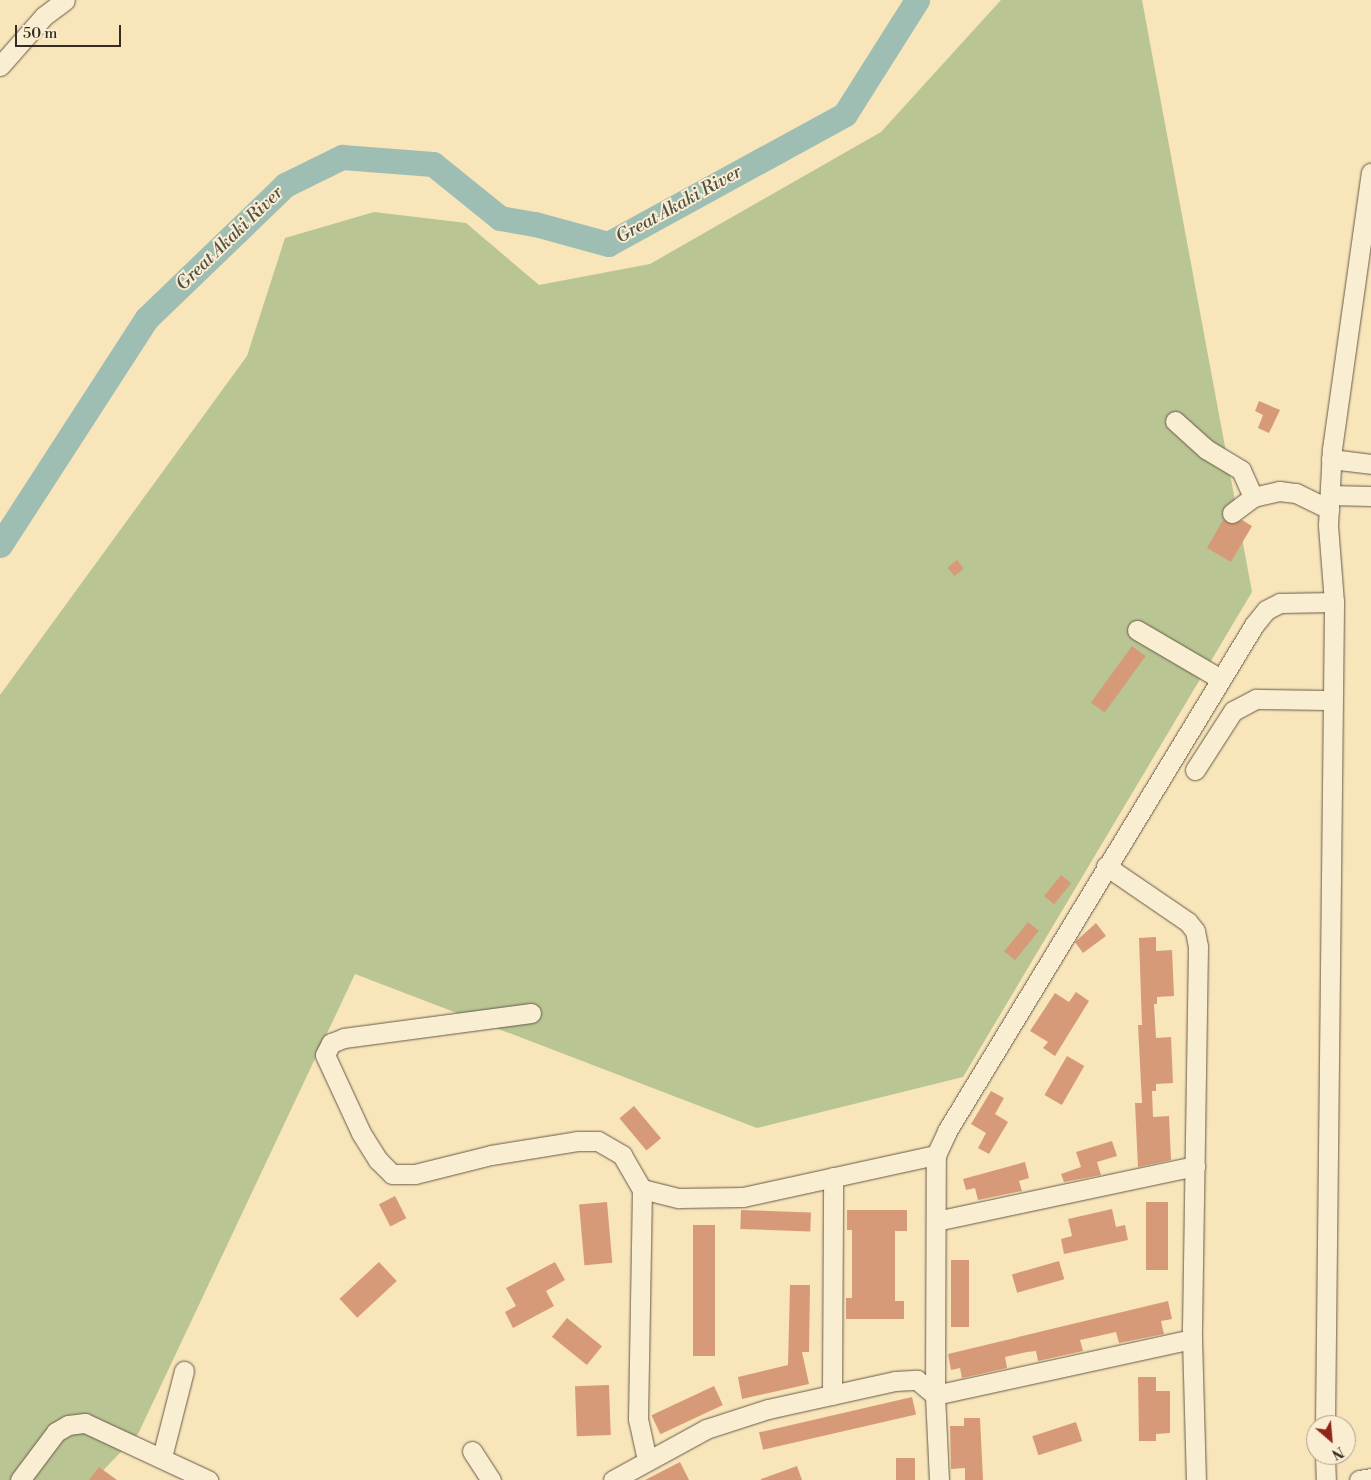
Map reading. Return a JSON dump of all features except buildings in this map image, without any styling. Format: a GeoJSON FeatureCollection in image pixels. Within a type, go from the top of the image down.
{"type":"FeatureCollection","features":[{"type":"Feature","properties":{"kind":"street"},"geometry":{"type":"LineString","coordinates":[[0,66],[44,16],[65,0]]}},
{"type":"Feature","properties":{"kind":"street"},"geometry":{"type":"LineString","coordinates":[[1325,1415],[1334,602],[1329,502],[1331,459],[1371,173]]}},
{"type":"Feature","properties":{"kind":"street"},"geometry":{"type":"LineString","coordinates":[[1175,421],[1206,449],[1241,470],[1253,497]]}},
{"type":"Feature","properties":{"kind":"street"},"geometry":{"type":"LineString","coordinates":[[1331,459],[1371,464]]}},
{"type":"Feature","properties":{"kind":"street"},"geometry":{"type":"LineString","coordinates":[[1232,513],[1253,497],[1279,491],[1329,502],[1371,496]]}},
{"type":"Feature","properties":{"kind":"street"},"geometry":{"type":"LineString","coordinates":[[939,1480],[935,1395],[936,1155],[947,1131],[1106,866],[1266,610],[1280,604],[1334,602]]}},
{"type":"Feature","properties":{"kind":"street"},"geometry":{"type":"LineString","coordinates":[[1138,630],[1222,679]]}},
{"type":"Feature","properties":{"kind":"street"},"geometry":{"type":"LineString","coordinates":[[1195,770],[1233,712],[1256,698],[1332,700]]}},
{"type":"Feature","properties":{"kind":"street"},"geometry":{"type":"LineString","coordinates":[[1106,866],[1188,922],[1195,931],[1198,946],[1192,1339],[1199,1361],[1196,1480]]}},
{"type":"Feature","properties":{"kind":"street"},"geometry":{"type":"LineString","coordinates":[[530,1014],[367,1033],[331,1043],[325,1055],[361,1133],[383,1167],[392,1174],[415,1174],[491,1156],[576,1141],[598,1141],[622,1155],[642,1189],[646,1301],[638,1419],[647,1460]]}},
{"type":"Feature","properties":{"kind":"street"},"geometry":{"type":"LineString","coordinates":[[642,1189],[679,1198],[710,1200],[743,1197],[936,1155]]}},
{"type":"Feature","properties":{"kind":"street"},"geometry":{"type":"LineString","coordinates":[[936,1221],[982,1219],[1195,1166]]}},
{"type":"Feature","properties":{"kind":"street"},"geometry":{"type":"LineString","coordinates":[[832,1395],[833,1177]]}},
{"type":"Feature","properties":{"kind":"street"},"geometry":{"type":"LineString","coordinates":[[613,1480],[706,1429],[734,1430],[832,1395],[895,1381],[918,1380],[935,1395],[1014,1387],[1192,1339]]}},
{"type":"Feature","properties":{"kind":"street"},"geometry":{"type":"LineString","coordinates":[[162,1457],[184,1371]]}},
{"type":"Feature","properties":{"kind":"street"},"geometry":{"type":"LineString","coordinates":[[20,1480],[56,1432],[68,1425],[85,1424],[162,1457],[208,1480]]}},
{"type":"Feature","properties":{"kind":"street"},"geometry":{"type":"LineString","coordinates":[[472,1451],[490,1480]]}},
{"type":"Feature","properties":{"kind":"street"},"geometry":{"type":"LineString","coordinates":[[1325,1465],[1326,1480]]}},
{"type":"Feature","properties":{"kind":"street"},"geometry":{"type":"LineString","coordinates":[[1359,1480],[1371,1478]]}},
{"type":"Feature","properties":{"kind":"green space"},"geometry":{"type":"Polygon","coordinates":[[[1001,0],[1142,0],[1252,592],[963,1077],[757,1128],[355,974],[138,1434],[94,1480],[0,1480],[0,695],[247,356],[285,238],[374,212],[466,223],[539,285],[650,264],[881,132],[1001,0]]]}},
{"type":"Feature","properties":{"kind":"waterway","name":"Great Akaki River"},"geometry":{"type":"LineString","coordinates":[[0,545],[147,318],[285,185],[342,157],[433,164],[500,218],[535,224],[608,244],[845,114],[917,0]]}}]}
